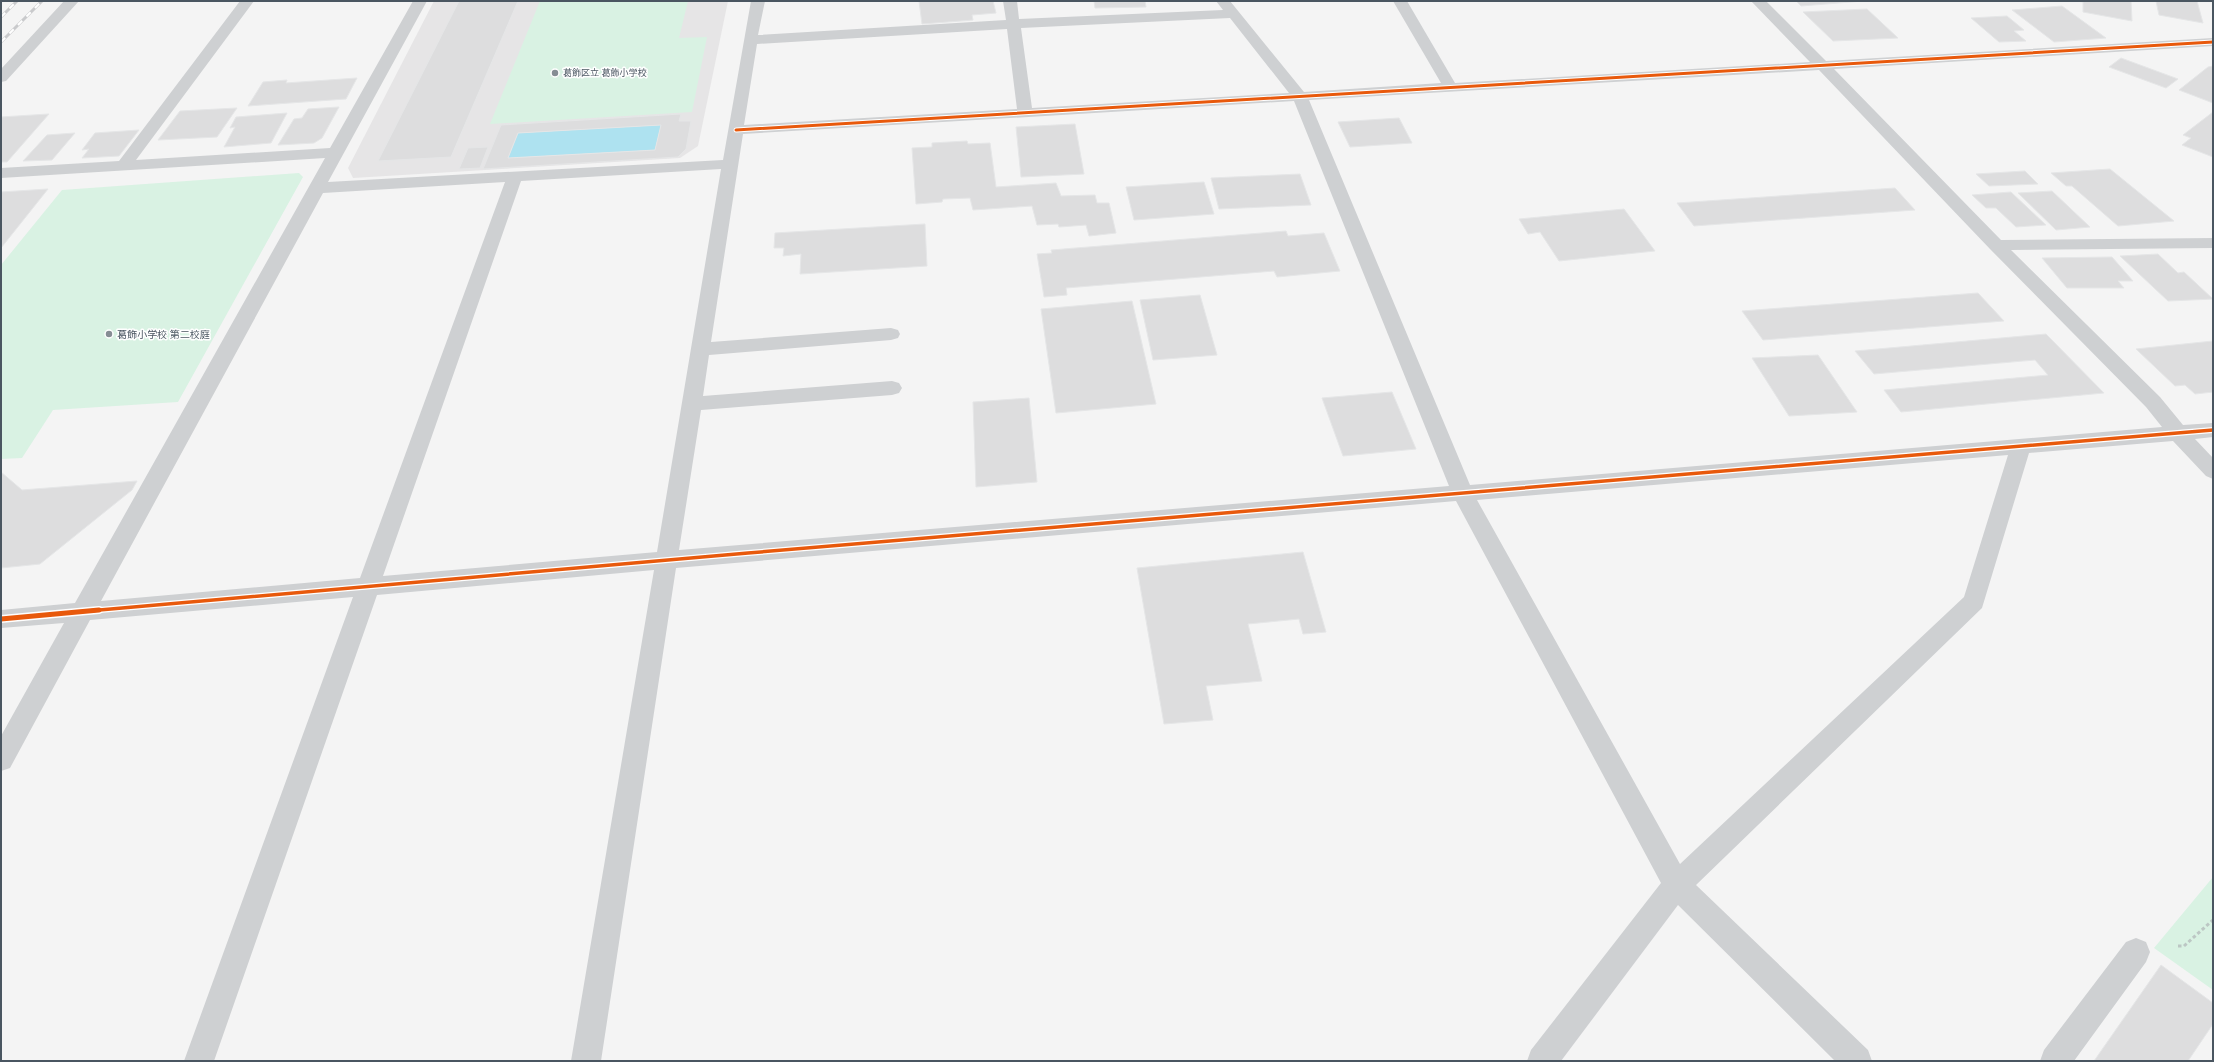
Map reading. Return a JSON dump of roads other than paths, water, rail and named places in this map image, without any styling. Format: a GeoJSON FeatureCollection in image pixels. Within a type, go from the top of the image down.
{"type":"FeatureCollection","features":[{"type":"Feature","properties":{"kind":"street"},"geometry":{"type":"LineString","coordinates":[[1,78],[72,1]]}},
{"type":"Feature","properties":{"kind":"street"},"geometry":{"type":"LineString","coordinates":[[123,167],[247,1]]}},
{"type":"Feature","properties":{"kind":"street"},"geometry":{"type":"LineString","coordinates":[[1,760],[420,1]]}},
{"type":"Feature","properties":{"kind":"street"},"geometry":{"type":"LineString","coordinates":[[586,1061],[750,40],[758,1]]}},
{"type":"Feature","properties":{"kind":"street"},"geometry":{"type":"LineString","coordinates":[[1010,1],[1025,112]]}},
{"type":"Feature","properties":{"kind":"street"},"geometry":{"type":"LineString","coordinates":[[1223,1],[1300,97],[1463,494],[1677,885],[1857,1061]]}},
{"type":"Feature","properties":{"kind":"street"},"geometry":{"type":"LineString","coordinates":[[1400,1],[1451,88]]}},
{"type":"Feature","properties":{"kind":"street"},"geometry":{"type":"LineString","coordinates":[[1758,1],[1996,245],[2153,402],[2178,433],[2213,471]]}},
{"type":"Feature","properties":{"kind":"street"},"geometry":{"type":"LineString","coordinates":[[750,40],[1013,24],[1233,14]]}},
{"type":"Feature","properties":{"kind":"street"},"geometry":{"type":"LineString","coordinates":[[736,130],[2213,42]]}},
{"type":"Feature","properties":{"kind":"street"},"geometry":{"type":"LineString","coordinates":[[1,174],[335,153]]}},
{"type":"Feature","properties":{"kind":"street"},"geometry":{"type":"LineString","coordinates":[[317,188],[730,164]]}},
{"type":"Feature","properties":{"kind":"street"},"geometry":{"type":"LineString","coordinates":[[199,1061],[370,586],[515,176]]}},
{"type":"Feature","properties":{"kind":"street"},"geometry":{"type":"LineString","coordinates":[[1996,245],[2213,242]]}},
{"type":"Feature","properties":{"kind":"street"},"geometry":{"type":"LineString","coordinates":[[701,349],[891,334]]}},
{"type":"Feature","properties":{"kind":"street"},"geometry":{"type":"LineString","coordinates":[[692,404],[892,388]]}},
{"type":"Feature","properties":{"kind":"street"},"geometry":{"type":"LineString","coordinates":[[1,618],[84,612],[667,560],[2213,430]]}},
{"type":"Feature","properties":{"kind":"street"},"geometry":{"type":"LineString","coordinates":[[1542,1061],[1677,885],[1974,602],[2021,446]]}},
{"type":"Feature","properties":{"kind":"street"},"geometry":{"type":"LineString","coordinates":[[2055,1061],[2136,952]]}},
{"type":"Feature","properties":{"kind":"water"},"geometry":{"type":"Polygon","coordinates":[[[661,125],[655,150],[508,158],[518,133],[661,125]]]}},
{"type":"Feature","properties":{"kind":"railway"},"geometry":{"type":"LineString","coordinates":[[1,17],[17,1]]}},
{"type":"Feature","properties":{"kind":"railway"},"geometry":{"type":"LineString","coordinates":[[1,42],[42,1]]}},
{"type":"Feature","properties":{"kind":"place","name":"葛飾区立 葛飾小学校"},"geometry":{"type":"Point","coordinates":[555,73]}},
{"type":"Feature","properties":{"kind":"place","name":"葛飾小学校 第二校庭"},"geometry":{"type":"Point","coordinates":[109,334]}}]}
